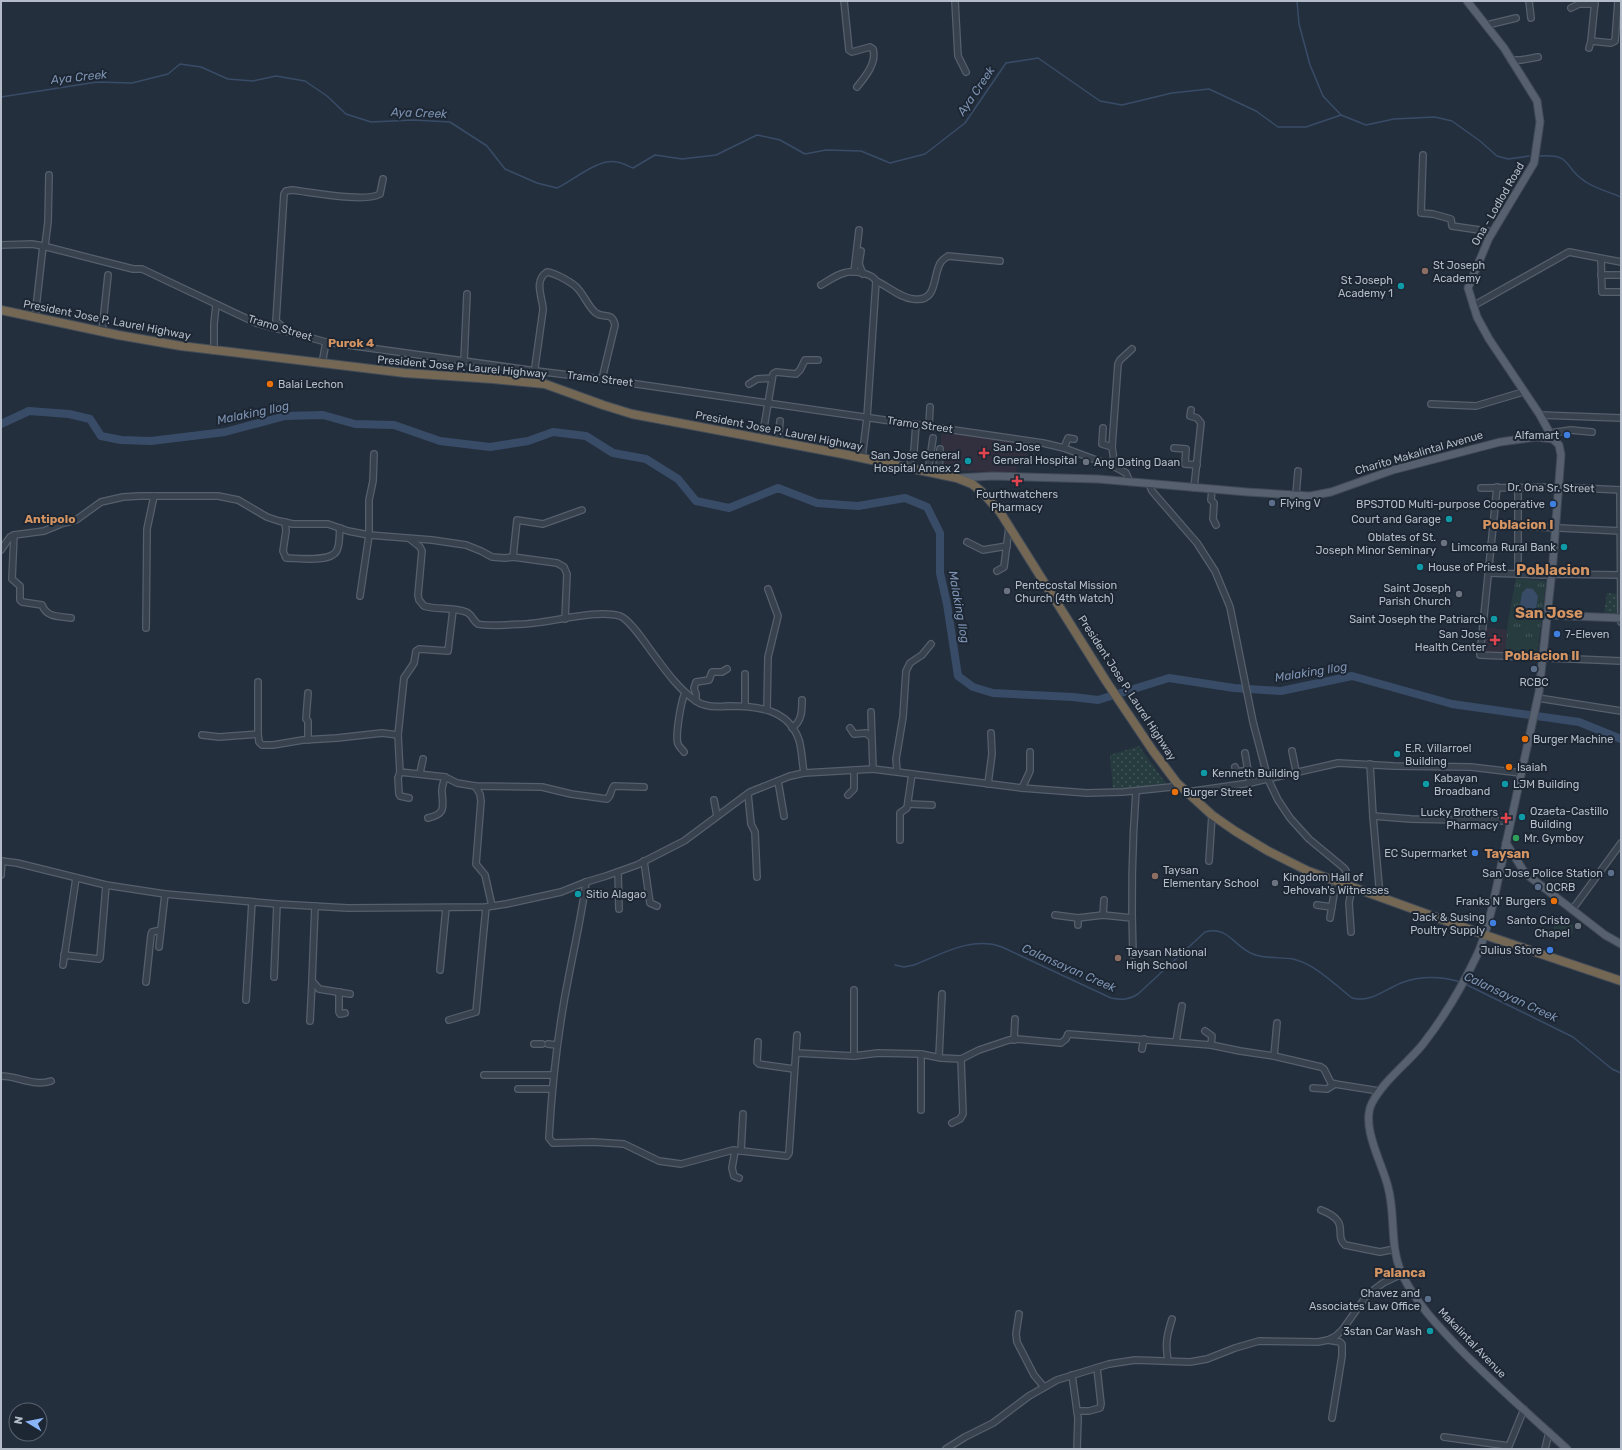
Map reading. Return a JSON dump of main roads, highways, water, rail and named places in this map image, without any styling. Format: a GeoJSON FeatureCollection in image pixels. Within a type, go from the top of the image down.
{"type":"FeatureCollection","features":[{"type":"Feature","properties":{"kind":"highway","name":"President Jose P. Laurel Highway"},"geometry":{"type":"LineString","coordinates":[[1,310],[142,340],[214,351],[405,373],[545,384],[628,413],[762,440],[862,458],[957,478],[972,484],[997,508],[1070,621],[1106,681],[1153,751],[1184,789],[1212,815],[1235,831],[1297,867],[1485,935],[1621,981]]}},
{"type":"Feature","properties":{"kind":"main road","name":"Ona - Lodlod Road"},"geometry":{"type":"LineString","coordinates":[[1467,1],[1487,25],[1510,60],[1539,106],[1540,114],[1534,163],[1489,238],[1477,263],[1468,288],[1477,317],[1489,339],[1523,392],[1540,415],[1560,449],[1556,528],[1538,698]]}},
{"type":"Feature","properties":{"kind":"main road","name":"Charito Makalintal Avenue"},"geometry":{"type":"LineString","coordinates":[[957,478],[993,476],[1058,477],[1310,496],[1324,494],[1393,470],[1500,442],[1552,436]]}},
{"type":"Feature","properties":{"kind":"main road"},"geometry":{"type":"LineString","coordinates":[[1546,615],[1621,618]]}},
{"type":"Feature","properties":{"kind":"main road","name":"Makalintal Avenue"},"geometry":{"type":"LineString","coordinates":[[1538,698],[1485,935],[1478,954],[1434,1030],[1379,1091],[1371,1105],[1369,1116],[1373,1145],[1388,1187],[1395,1249],[1402,1274],[1415,1296],[1443,1331],[1479,1368],[1567,1449]]}},
{"type":"Feature","properties":{"kind":"main road"},"geometry":{"type":"LineString","coordinates":[[1506,843],[1525,872],[1605,935],[1621,944]]}},
{"type":"Feature","properties":{"kind":"water"},"geometry":{"type":"Polygon","coordinates":[[[1527,588],[1533,589],[1538,596],[1536,610],[1537,615],[1535,619],[1526,617],[1519,611],[1522,593],[1527,588]]]}},
{"type":"Feature","properties":{"kind":"waterway"},"geometry":{"type":"LineString","coordinates":[[1297,1],[1299,24],[1310,65],[1323,96],[1341,115],[1366,125],[1394,119],[1435,117],[1452,121],[1480,141],[1497,156],[1508,159],[1529,156]]}},
{"type":"Feature","properties":{"kind":"waterway","name":"Aya Creek"},"geometry":{"type":"LineString","coordinates":[[1,97],[97,82],[132,83],[168,74],[180,64],[201,67],[228,79],[253,81],[276,76],[305,81],[327,96],[346,114],[371,122],[413,120],[450,122],[487,146],[505,169],[537,183],[557,188],[586,170],[602,163],[617,162],[633,168],[655,155],[682,159],[716,155],[757,135],[780,140],[805,154],[826,150],[861,151],[890,163],[925,154],[965,123],[1006,63],[1038,58],[1100,101],[1122,105],[1172,93],[1209,89],[1256,111],[1278,127],[1306,127],[1341,115]]}},
{"type":"Feature","properties":{"kind":"waterway"},"geometry":{"type":"LineString","coordinates":[[1540,156],[1551,156],[1563,159],[1573,171],[1586,182],[1599,189],[1621,197]]}},
{"type":"Feature","properties":{"kind":"waterway","name":"Malaking Ilog"},"geometry":{"type":"LineString","coordinates":[[1,424],[29,411],[69,414],[90,419],[101,436],[121,440],[151,441],[225,432],[285,416],[323,415],[355,424],[394,425],[440,441],[490,447],[528,441],[553,432],[586,436],[613,453],[646,459],[678,479],[696,501],[729,508],[778,488],[817,503],[858,506],[905,498],[927,507],[940,533],[940,573],[947,604],[958,676],[973,687],[993,693],[1073,697],[1098,700],[1169,678],[1234,688],[1281,691],[1352,676],[1452,704],[1579,722],[1621,739]]}},
{"type":"Feature","properties":{"kind":"waterway","name":"Calansayan Creek"},"geometry":{"type":"LineString","coordinates":[[895,965],[904,967],[914,965],[957,948],[968,945],[990,944],[1002,947],[1111,998],[1125,999],[1138,994],[1205,932],[1213,931],[1225,934],[1246,951],[1258,956],[1293,959],[1309,965],[1352,998],[1365,999],[1377,995],[1401,983],[1415,979],[1438,978],[1460,982]]}},
{"type":"Feature","properties":{"kind":"waterway","name":"Calansayan Creek"},"geometry":{"type":"LineString","coordinates":[[1465,984],[1573,1037],[1612,1069],[1621,1073]]}},
{"type":"Feature","properties":{"kind":"place","name":"St Joseph Academy"},"geometry":{"type":"Point","coordinates":[1425,271]}},
{"type":"Feature","properties":{"kind":"place","name":"St Joseph Academy 1"},"geometry":{"type":"Point","coordinates":[1401,286]}},
{"type":"Feature","properties":{"kind":"place","name":"Balai Lechon"},"geometry":{"type":"Point","coordinates":[270,384]}},
{"type":"Feature","properties":{"kind":"place","name":"Alfamart"},"geometry":{"type":"Point","coordinates":[1567,435]}},
{"type":"Feature","properties":{"kind":"place","name":"San Jose General Hospital"},"geometry":{"type":"Point","coordinates":[984,453]}},
{"type":"Feature","properties":{"kind":"place","name":"San Jose General Hospital Annex 2"},"geometry":{"type":"Point","coordinates":[968,461]}},
{"type":"Feature","properties":{"kind":"place","name":"Ang Dating Daan"},"geometry":{"type":"Point","coordinates":[1086,462]}},
{"type":"Feature","properties":{"kind":"place","name":"Fourthwatchers Pharmacy"},"geometry":{"type":"Point","coordinates":[1017,481]}},
{"type":"Feature","properties":{"kind":"place","name":"Flying V"},"geometry":{"type":"Point","coordinates":[1272,503]}},
{"type":"Feature","properties":{"kind":"place","name":"BPSJTOD Multi-purpose Cooperative"},"geometry":{"type":"Point","coordinates":[1553,504]}},
{"type":"Feature","properties":{"kind":"place","name":"Court and Garage"},"geometry":{"type":"Point","coordinates":[1449,519]}},
{"type":"Feature","properties":{"kind":"place","name":"Oblates of St. Joseph Minor Seminary"},"geometry":{"type":"Point","coordinates":[1444,543]}},
{"type":"Feature","properties":{"kind":"place","name":"Limcoma Rural Bank"},"geometry":{"type":"Point","coordinates":[1564,547]}},
{"type":"Feature","properties":{"kind":"place","name":"House of Priest"},"geometry":{"type":"Point","coordinates":[1420,567]}},
{"type":"Feature","properties":{"kind":"place","name":"Pentecostal Mission Church (4th Watch)"},"geometry":{"type":"Point","coordinates":[1007,591]}},
{"type":"Feature","properties":{"kind":"place","name":"Saint Joseph Parish Church"},"geometry":{"type":"Point","coordinates":[1459,594]}},
{"type":"Feature","properties":{"kind":"place","name":"Saint Joseph the Patriarch"},"geometry":{"type":"Point","coordinates":[1494,619]}},
{"type":"Feature","properties":{"kind":"place","name":"7-Eleven"},"geometry":{"type":"Point","coordinates":[1557,634]}},
{"type":"Feature","properties":{"kind":"place","name":"San Jose Health Center"},"geometry":{"type":"Point","coordinates":[1495,640]}},
{"type":"Feature","properties":{"kind":"place","name":"RCBC"},"geometry":{"type":"Point","coordinates":[1534,669]}},
{"type":"Feature","properties":{"kind":"place","name":"Burger Machine"},"geometry":{"type":"Point","coordinates":[1525,739]}},
{"type":"Feature","properties":{"kind":"place","name":"E.R. Villarroel Building"},"geometry":{"type":"Point","coordinates":[1397,754]}},
{"type":"Feature","properties":{"kind":"place","name":"Isaiah"},"geometry":{"type":"Point","coordinates":[1509,767]}},
{"type":"Feature","properties":{"kind":"place","name":"Kenneth Building"},"geometry":{"type":"Point","coordinates":[1204,773]}},
{"type":"Feature","properties":{"kind":"place","name":"Kabayan Broadband"},"geometry":{"type":"Point","coordinates":[1426,784]}},
{"type":"Feature","properties":{"kind":"place","name":"LJM Building"},"geometry":{"type":"Point","coordinates":[1505,784]}},
{"type":"Feature","properties":{"kind":"place","name":"Burger Street"},"geometry":{"type":"Point","coordinates":[1175,792]}},
{"type":"Feature","properties":{"kind":"place","name":"Ozaeta-Castillo Building"},"geometry":{"type":"Point","coordinates":[1522,817]}},
{"type":"Feature","properties":{"kind":"place","name":"Lucky Brothers Pharmacy"},"geometry":{"type":"Point","coordinates":[1506,818]}},
{"type":"Feature","properties":{"kind":"place","name":"Mr. Gymboy"},"geometry":{"type":"Point","coordinates":[1516,838]}},
{"type":"Feature","properties":{"kind":"place","name":"EC Supermarket"},"geometry":{"type":"Point","coordinates":[1475,853]}},
{"type":"Feature","properties":{"kind":"place","name":"San Jose Police Station"},"geometry":{"type":"Point","coordinates":[1611,873]}},
{"type":"Feature","properties":{"kind":"place","name":"Taysan Elementary School"},"geometry":{"type":"Point","coordinates":[1155,876]}},
{"type":"Feature","properties":{"kind":"place","name":"Kingdom Hall of Jehovah's Witnesses"},"geometry":{"type":"Point","coordinates":[1275,883]}},
{"type":"Feature","properties":{"kind":"place","name":"QCRB"},"geometry":{"type":"Point","coordinates":[1538,887]}},
{"type":"Feature","properties":{"kind":"place","name":"Sitio Alagao"},"geometry":{"type":"Point","coordinates":[578,894]}},
{"type":"Feature","properties":{"kind":"place","name":"Franks N’ Burgers"},"geometry":{"type":"Point","coordinates":[1554,901]}},
{"type":"Feature","properties":{"kind":"place","name":"Jack & Susing Poultry Supply"},"geometry":{"type":"Point","coordinates":[1493,923]}},
{"type":"Feature","properties":{"kind":"place","name":"Santo Cristo Chapel"},"geometry":{"type":"Point","coordinates":[1578,926]}},
{"type":"Feature","properties":{"kind":"place","name":"Julius Store"},"geometry":{"type":"Point","coordinates":[1550,950]}},
{"type":"Feature","properties":{"kind":"place","name":"Taysan National High School"},"geometry":{"type":"Point","coordinates":[1118,958]}},
{"type":"Feature","properties":{"kind":"place","name":"Chavez and Associates Law Office"},"geometry":{"type":"Point","coordinates":[1428,1299]}},
{"type":"Feature","properties":{"kind":"place","name":"3stan Car Wash"},"geometry":{"type":"Point","coordinates":[1430,1331]}},
{"type":"Feature","properties":{"kind":"district","name":"Purok 4"},"geometry":{"type":"Point","coordinates":[351,343]}},
{"type":"Feature","properties":{"kind":"district","name":"Antipolo"},"geometry":{"type":"Point","coordinates":[50,519]}},
{"type":"Feature","properties":{"kind":"district","name":"Poblacion I"},"geometry":{"type":"Point","coordinates":[1518,524]}},
{"type":"Feature","properties":{"kind":"district","name":"Poblacion"},"geometry":{"type":"Point","coordinates":[1553,570]}},
{"type":"Feature","properties":{"kind":"district","name":"San Jose"},"geometry":{"type":"Point","coordinates":[1549,613]}},
{"type":"Feature","properties":{"kind":"district","name":"Poblacion II"},"geometry":{"type":"Point","coordinates":[1542,655]}},
{"type":"Feature","properties":{"kind":"district","name":"Taysan"},"geometry":{"type":"Point","coordinates":[1507,853]}},
{"type":"Feature","properties":{"kind":"district","name":"Palanca"},"geometry":{"type":"Point","coordinates":[1400,1272]}}]}
